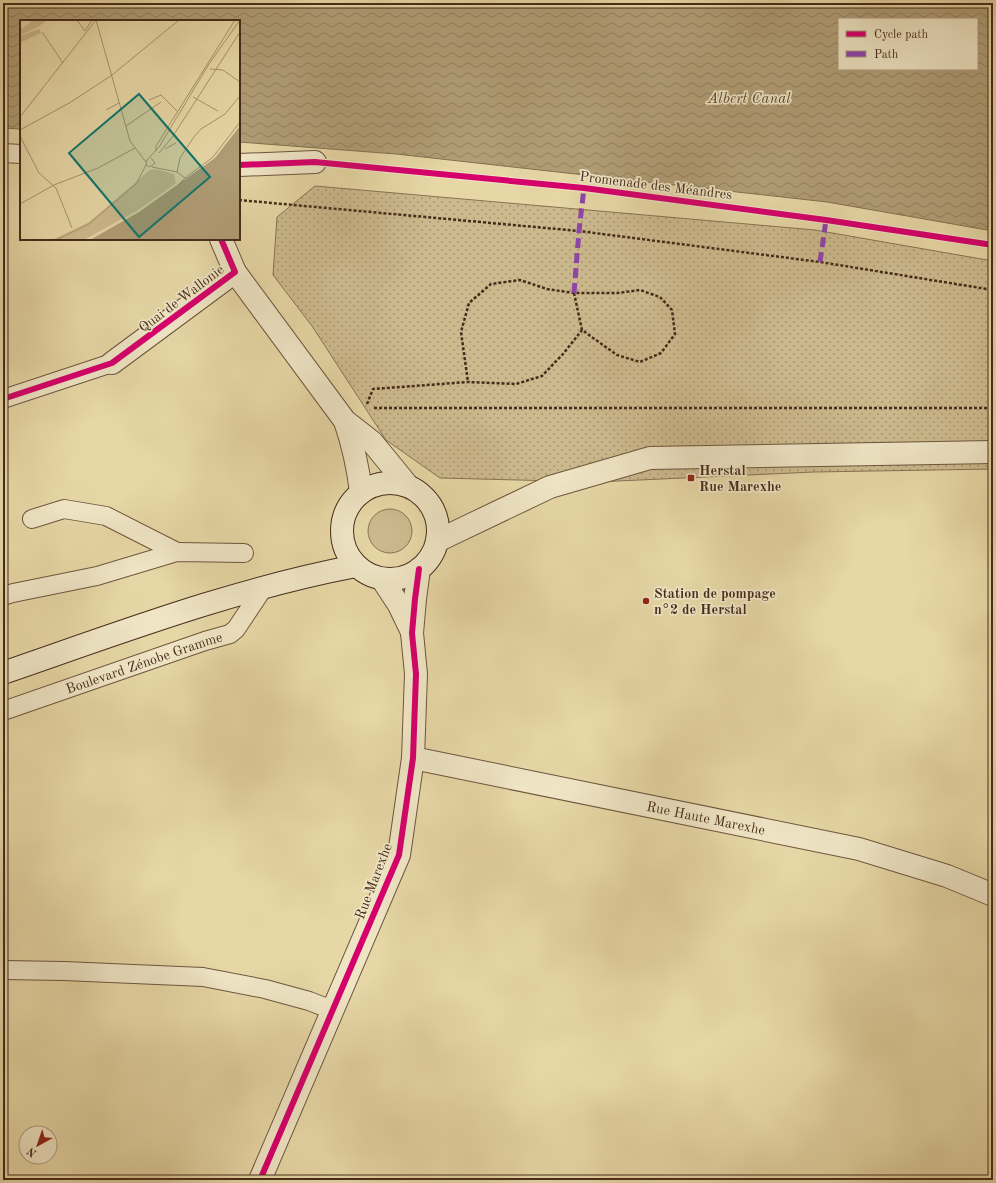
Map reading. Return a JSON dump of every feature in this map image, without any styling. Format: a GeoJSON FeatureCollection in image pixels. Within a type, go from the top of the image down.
{"type":"FeatureCollection","features":[{"type":"Feature","properties":{"kind":"street"},"geometry":{"type":"LineString","coordinates":[[240,165],[315,162]]}},
{"type":"Feature","properties":{"kind":"street","name":"Quai de Wallonie"},"geometry":{"type":"LineString","coordinates":[[221,240],[235,272],[346,421],[372,442],[408,486]]}},
{"type":"Feature","properties":{"kind":"street","name":"Quai de Wallonie"},"geometry":{"type":"LineString","coordinates":[[112,363],[235,272]]}},
{"type":"Feature","properties":{"kind":"street","name":"Quai de Wallonie"},"geometry":{"type":"LineString","coordinates":[[346,421],[359,469],[361,492]]}},
{"type":"Feature","properties":{"kind":"street"},"geometry":{"type":"LineString","coordinates":[[438,541],[550,487],[650,458],[993,452]]}},
{"type":"Feature","properties":{"kind":"street"},"geometry":{"type":"LineString","coordinates":[[397,483],[408,486],[424,496],[434,510],[438,524],[438,541],[433,553],[426,564],[419,570],[399,579],[382,578],[370,575],[356,566],[346,552],[341,536],[342,522],[348,506],[361,492],[376,484],[397,483]]}},
{"type":"Feature","properties":{"kind":"street"},"geometry":{"type":"LineString","coordinates":[[3,673],[211,602],[264,587],[356,566]]}},
{"type":"Feature","properties":{"kind":"street","name":"Rue Marexhe"},"geometry":{"type":"LineString","coordinates":[[260,1180],[399,855],[413,758],[416,674],[412,633],[419,570]]}},
{"type":"Feature","properties":{"kind":"street","name":"Rue Marexhe"},"geometry":{"type":"LineString","coordinates":[[382,578],[400,606],[412,633]]}},
{"type":"Feature","properties":{"kind":"street","name":"Rue Haute Marexhe"},"geometry":{"type":"LineString","coordinates":[[413,758],[859,849],[947,876],[993,895]]}},
{"type":"Feature","properties":{"kind":"lane"},"geometry":{"type":"LineString","coordinates":[[3,153],[20,154]]}},
{"type":"Feature","properties":{"kind":"lane"},"geometry":{"type":"LineString","coordinates":[[3,399],[112,363]]}},
{"type":"Feature","properties":{"kind":"lane"},"geometry":{"type":"LineString","coordinates":[[32,518],[64,509],[106,516],[177,552]]}},
{"type":"Feature","properties":{"kind":"lane"},"geometry":{"type":"LineString","coordinates":[[3,596],[97,576],[177,552],[244,553]]}},
{"type":"Feature","properties":{"kind":"lane","name":"Boulevard Zénobe Gramme"},"geometry":{"type":"LineString","coordinates":[[3,711],[205,641],[230,634],[236,629],[264,587]]}},
{"type":"Feature","properties":{"kind":"lane"},"geometry":{"type":"LineString","coordinates":[[3,970],[203,977],[265,988],[309,1001],[332,1010]]}},
{"type":"Feature","properties":{"kind":"path"},"geometry":{"type":"LineString","coordinates":[[240,200],[579,231],[820,262],[993,290]]}},
{"type":"Feature","properties":{"kind":"path"},"geometry":{"type":"LineString","coordinates":[[468,382],[461,332],[469,303],[491,284],[520,280],[547,289],[574,293],[618,293],[640,290],[660,297],[672,310],[675,334],[661,353],[640,362],[617,355],[582,330],[574,293]]}},
{"type":"Feature","properties":{"kind":"path"},"geometry":{"type":"LineString","coordinates":[[366,408],[373,388],[468,382],[516,384],[542,376],[582,330]]}},
{"type":"Feature","properties":{"kind":"path"},"geometry":{"type":"LineString","coordinates":[[346,421],[366,408],[993,408]]}},
{"type":"Feature","properties":{"kind":"shaded area"},"geometry":{"type":"Polygon","coordinates":[[[315,186],[815,230],[993,261],[993,469],[814,472],[596,482],[440,478],[386,440],[312,326],[273,275],[277,217],[315,186]]]}},
{"type":"Feature","properties":{"kind":"shaded area"},"geometry":{"type":"Polygon","coordinates":[[[386,509],[394,509],[406,515],[412,527],[412,535],[406,547],[394,553],[386,553],[374,547],[368,535],[368,527],[374,515],[386,509]]]}},
{"type":"Feature","properties":{"kind":"water","name":"Albert Canal"},"geometry":{"type":"Polygon","coordinates":[[[3,3],[993,3],[993,231],[827,202],[396,154],[240,142],[240,20],[20,20],[20,129],[3,128],[3,3]]]}},
{"type":"Feature","properties":{"kind":"marked path"},"geometry":{"type":"LineString","coordinates":[[574,293],[584,188]]}},
{"type":"Feature","properties":{"kind":"marked path"},"geometry":{"type":"LineString","coordinates":[[820,262],[826,220]]}},
{"type":"Feature","properties":{"kind":"cycle path","name":"Promenade des Méandres"},"geometry":{"type":"LineString","coordinates":[[240,165],[315,162],[584,188],[826,220],[993,245]]}},
{"type":"Feature","properties":{"kind":"cycle path"},"geometry":{"type":"LineString","coordinates":[[3,399],[112,363],[235,272],[221,240]]}},
{"type":"Feature","properties":{"kind":"cycle path"},"geometry":{"type":"LineString","coordinates":[[260,1180],[399,855],[413,758],[416,674],[412,633],[419,569]]}},
{"type":"Feature","properties":{"kind":"place","name":"Herstal Rue Marexhe"},"geometry":{"type":"Point","coordinates":[691,478]}},
{"type":"Feature","properties":{"kind":"place","name":"Station de pompage n°2 de Herstal"},"geometry":{"type":"Point","coordinates":[646,601]}}]}
